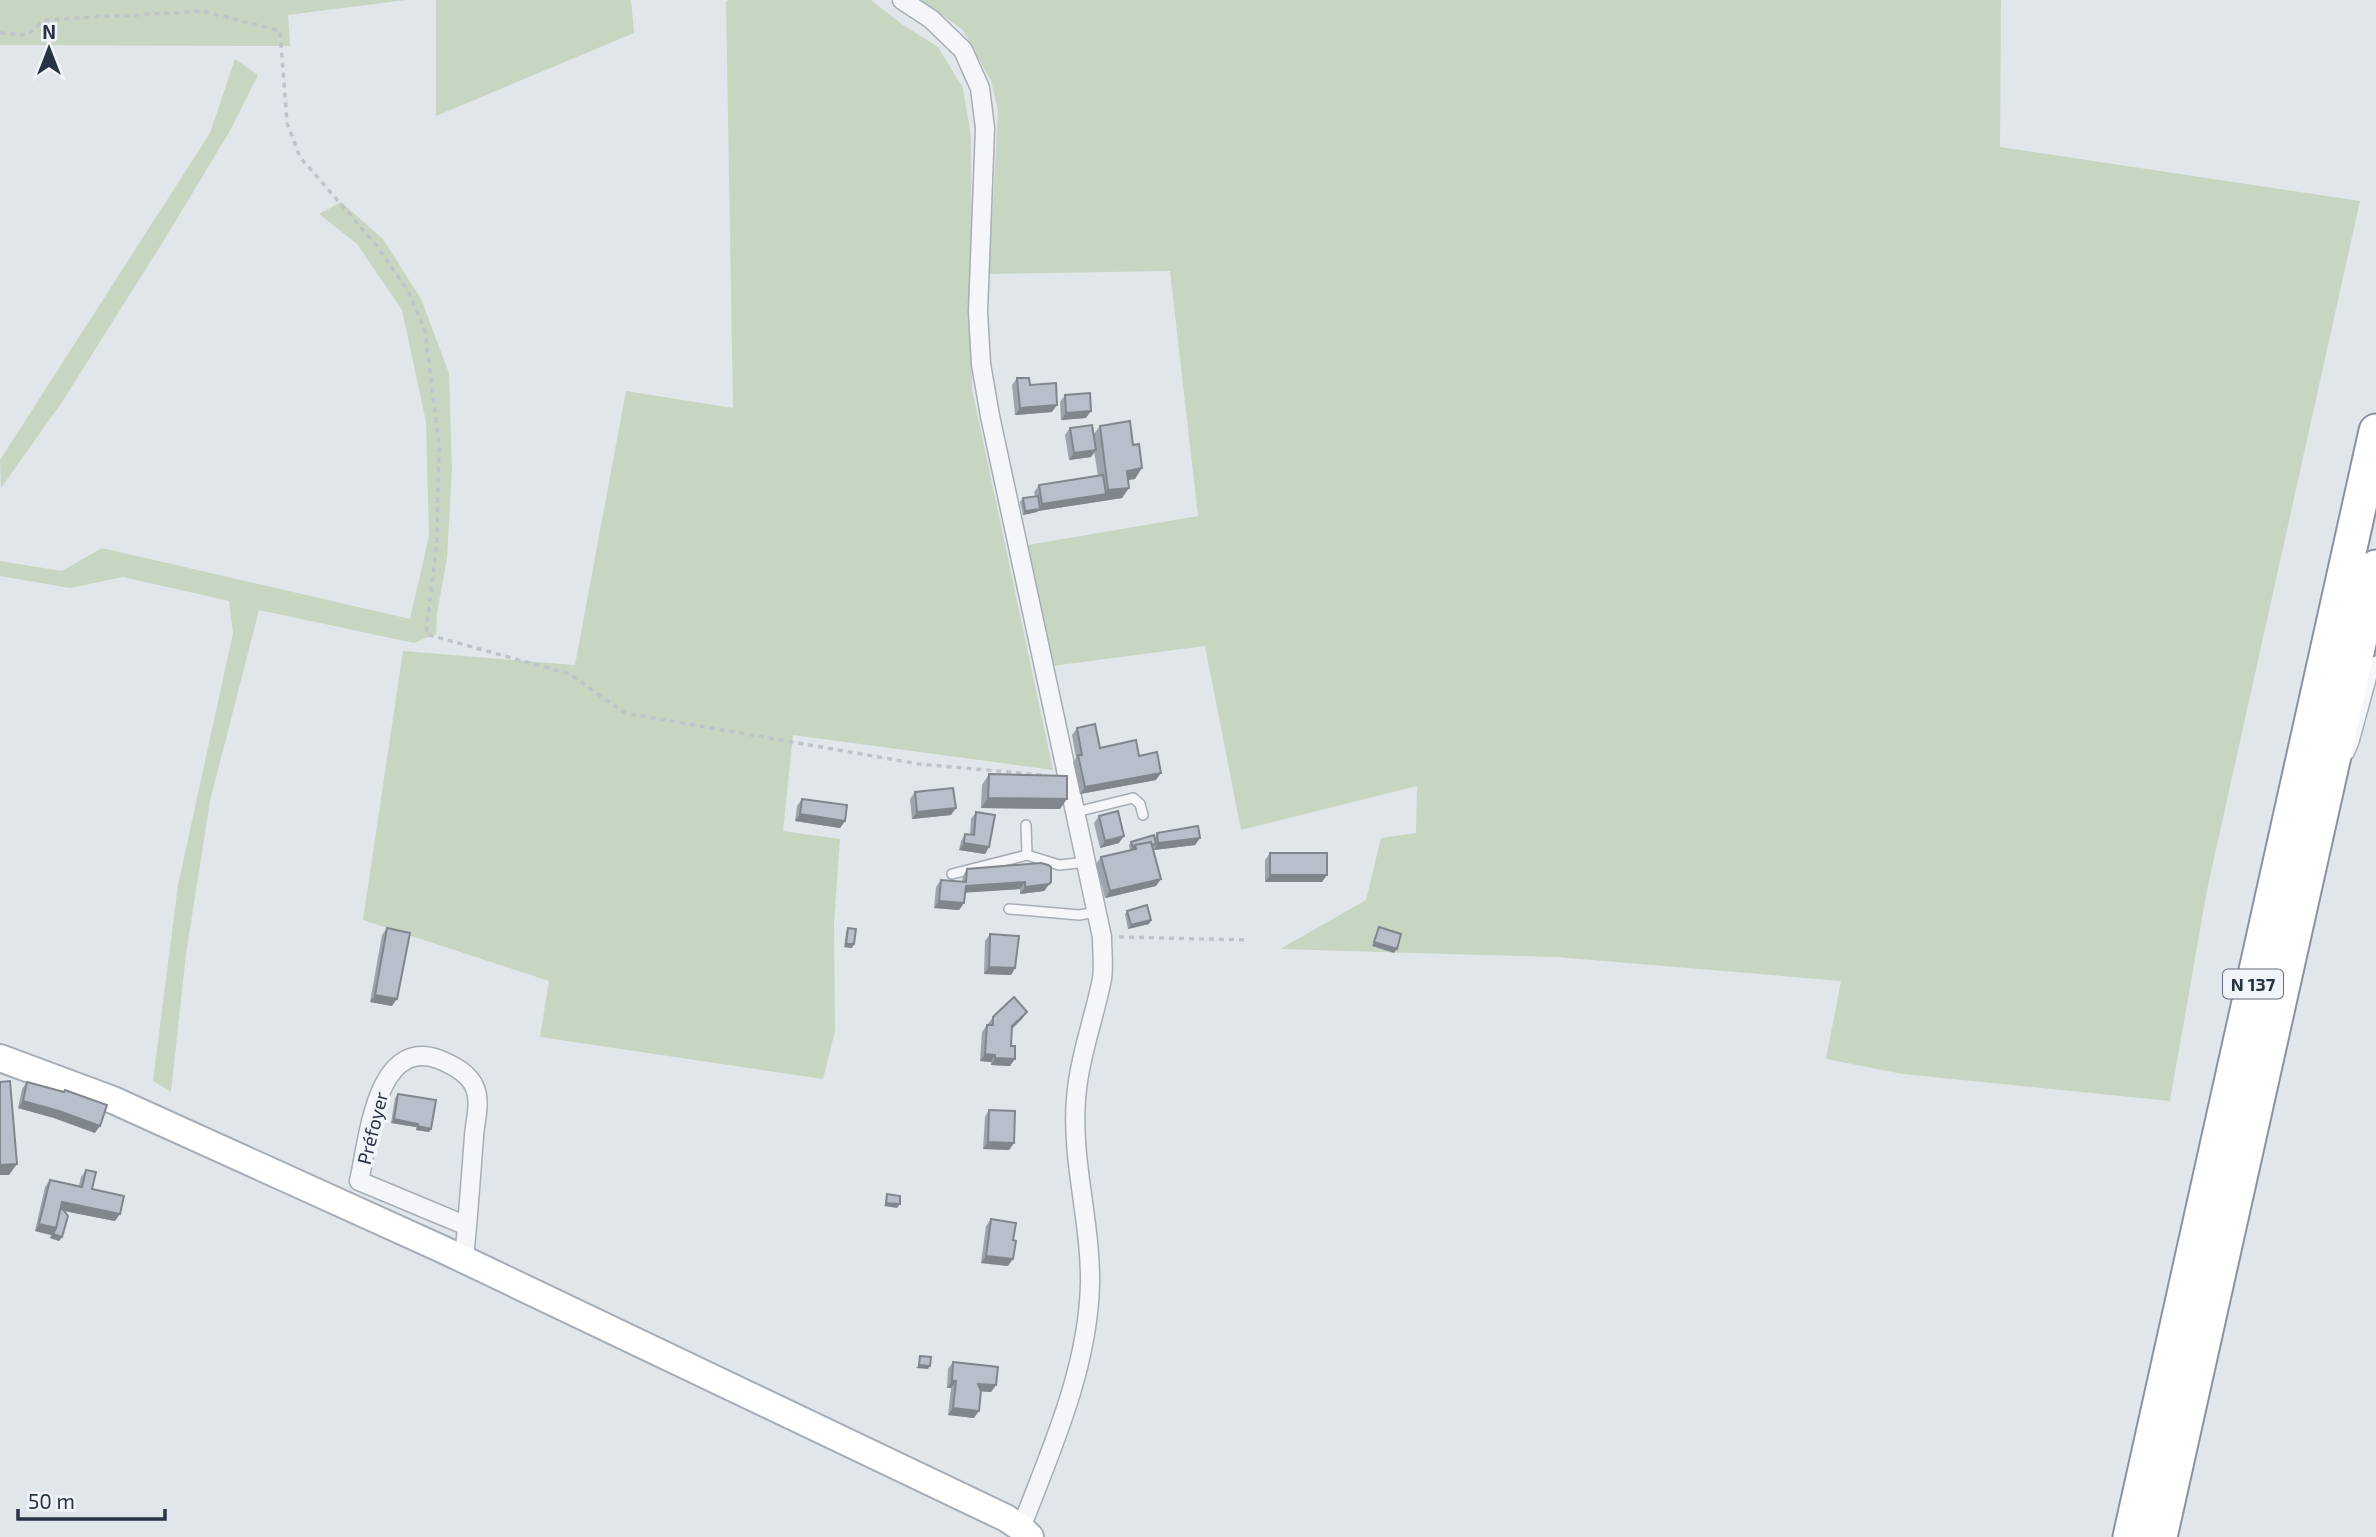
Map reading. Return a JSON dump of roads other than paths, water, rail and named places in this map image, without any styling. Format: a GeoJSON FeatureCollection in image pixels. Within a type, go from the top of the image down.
{"type":"FeatureCollection","features":[{"type":"Feature","properties":{"kind":"highway","name":"N 137"},"geometry":{"type":"LineString","coordinates":[[2130,1537],[2376,432]]}},
{"type":"Feature","properties":{"kind":"highway","name":"N 137"},"geometry":{"type":"LineString","coordinates":[[2160,1537],[2376,567]]}},
{"type":"Feature","properties":{"kind":"street"},"geometry":{"type":"LineString","coordinates":[[0,1058],[113,1100],[464,1259],[1006,1518],[1026,1532],[1070,1397],[1083,1342],[1090,1284],[1077,1146],[1076,1098],[1102,976],[1102,937],[981,364],[978,312],[985,128],[980,88],[963,50],[931,19],[902,0]]}},
{"type":"Feature","properties":{"kind":"street","name":"Préfoyer"},"geometry":{"type":"LineString","coordinates":[[464,1259],[478,1111],[476,1089],[462,1071],[450,1064],[432,1057],[412,1058],[391,1074],[383,1084],[375,1103],[359,1181],[467,1226]]}},
{"type":"Feature","properties":{"kind":"lane"},"geometry":{"type":"LineString","coordinates":[[2321,816],[2354,742],[2376,661]]}},
{"type":"Feature","properties":{"kind":"lane"},"geometry":{"type":"LineString","coordinates":[[1076,811],[1133,798],[1140,804],[1143,816]]}},
{"type":"Feature","properties":{"kind":"lane"},"geometry":{"type":"LineString","coordinates":[[1026,825],[1027,855]]}},
{"type":"Feature","properties":{"kind":"lane"},"geometry":{"type":"LineString","coordinates":[[952,874],[1027,855],[1059,865],[1088,862]]}},
{"type":"Feature","properties":{"kind":"lane"},"geometry":{"type":"LineString","coordinates":[[1009,909],[1079,915],[1098,912]]}}]}
